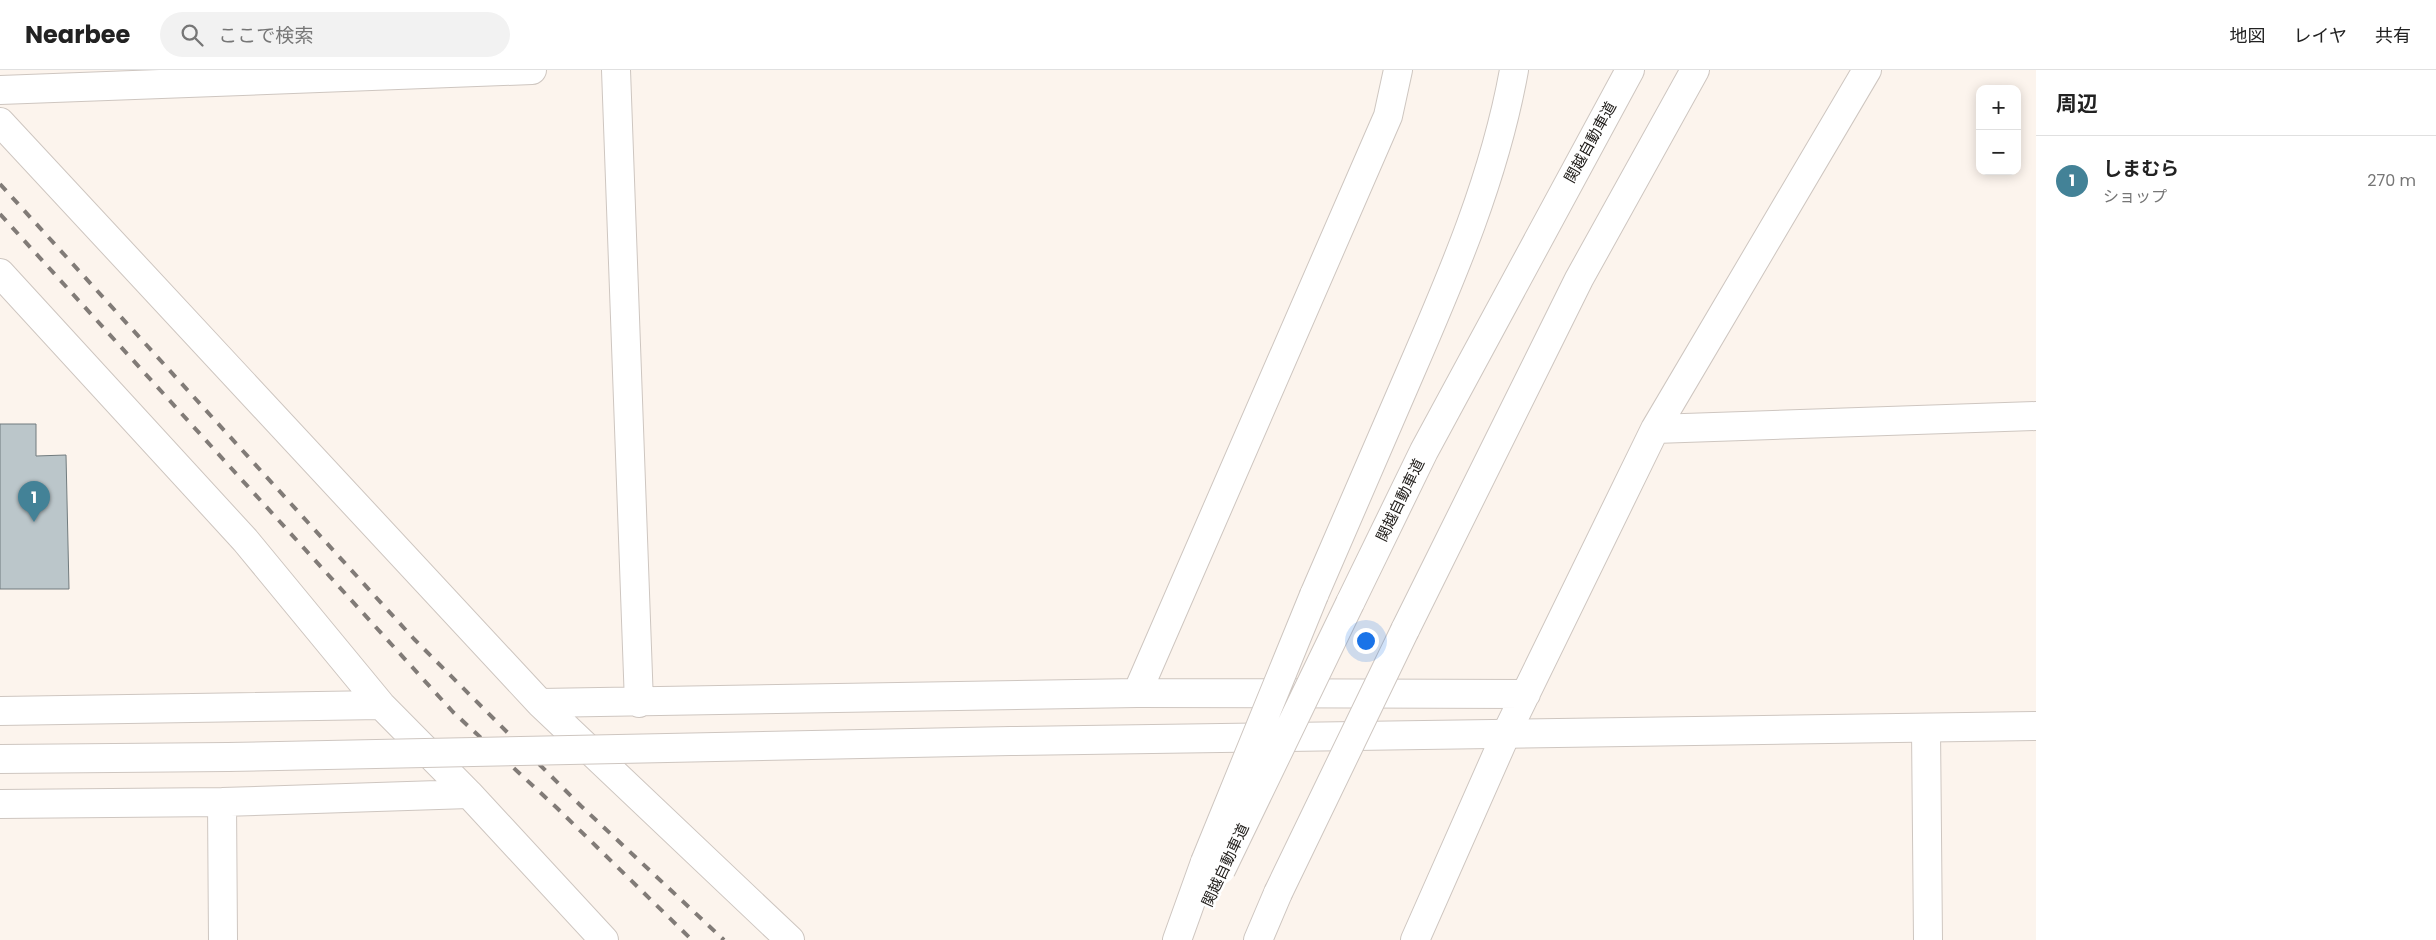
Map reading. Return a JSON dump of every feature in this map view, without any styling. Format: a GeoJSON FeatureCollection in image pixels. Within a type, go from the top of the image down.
{"type":"FeatureCollection","features":[{"type":"Feature","properties":{"kind":"main road"},"geometry":{"type":"LineString","coordinates":[[0,90],[532,70]]}},
{"type":"Feature","properties":{"kind":"main road"},"geometry":{"type":"LineString","coordinates":[[616,70],[639,703]]}},
{"type":"Feature","properties":{"kind":"main road"},"geometry":{"type":"LineString","coordinates":[[1137,693],[1388,116],[1398,70]]}},
{"type":"Feature","properties":{"kind":"main road"},"geometry":{"type":"LineString","coordinates":[[1177,940],[1213,866],[1314,594],[1434,318],[1481,200],[1506,115],[1514,70]]}},
{"type":"Feature","properties":{"kind":"main road","name":"関越自動車道"},"geometry":{"type":"LineString","coordinates":[[1191,940],[1213,866],[1350,604],[1424,451],[1630,70]]}},
{"type":"Feature","properties":{"kind":"main road"},"geometry":{"type":"LineString","coordinates":[[1258,940],[1278,893],[1579,279],[1695,70]]}},
{"type":"Feature","properties":{"kind":"main road"},"geometry":{"type":"LineString","coordinates":[[1579,279],[1708,70]]}},
{"type":"Feature","properties":{"kind":"main road"},"geometry":{"type":"LineString","coordinates":[[1415,940],[1506,734],[1655,429],[1867,70]]}},
{"type":"Feature","properties":{"kind":"main road"},"geometry":{"type":"LineString","coordinates":[[0,122],[540,703],[790,940]]}},
{"type":"Feature","properties":{"kind":"main road"},"geometry":{"type":"LineString","coordinates":[[0,273],[245,540],[381,704],[469,794],[604,940]]}},
{"type":"Feature","properties":{"kind":"main road"},"geometry":{"type":"LineString","coordinates":[[1655,429],[2036,416]]}},
{"type":"Feature","properties":{"kind":"main road"},"geometry":{"type":"LineString","coordinates":[[540,703],[639,703],[1137,693],[1526,694]]}},
{"type":"Feature","properties":{"kind":"main road"},"geometry":{"type":"LineString","coordinates":[[0,711],[381,704]]}},
{"type":"Feature","properties":{"kind":"main road"},"geometry":{"type":"LineString","coordinates":[[0,759],[228,757],[1011,741],[2036,726]]}},
{"type":"Feature","properties":{"kind":"main road"},"geometry":{"type":"LineString","coordinates":[[1926,729],[1928,940]]}},
{"type":"Feature","properties":{"kind":"main road"},"geometry":{"type":"LineString","coordinates":[[0,804],[222,802],[469,794]]}},
{"type":"Feature","properties":{"kind":"main road"},"geometry":{"type":"LineString","coordinates":[[222,802],[223,940]]}},
{"type":"Feature","properties":{"kind":"building"},"geometry":{"type":"Polygon","coordinates":[[[0,424],[36,424],[36,456],[66,455],[69,589],[0,589],[0,424]]]}},
{"type":"Feature","properties":{"kind":"railway"},"geometry":{"type":"LineString","coordinates":[[0,184],[414,639],[581,806],[724,940]]}},
{"type":"Feature","properties":{"kind":"railway"},"geometry":{"type":"LineString","coordinates":[[0,214],[453,712],[557,808],[692,940]]}},
{"type":"Feature","properties":{"kind":"place","name":"しまむら"},"geometry":{"type":"Point","coordinates":[34,522]}}]}
